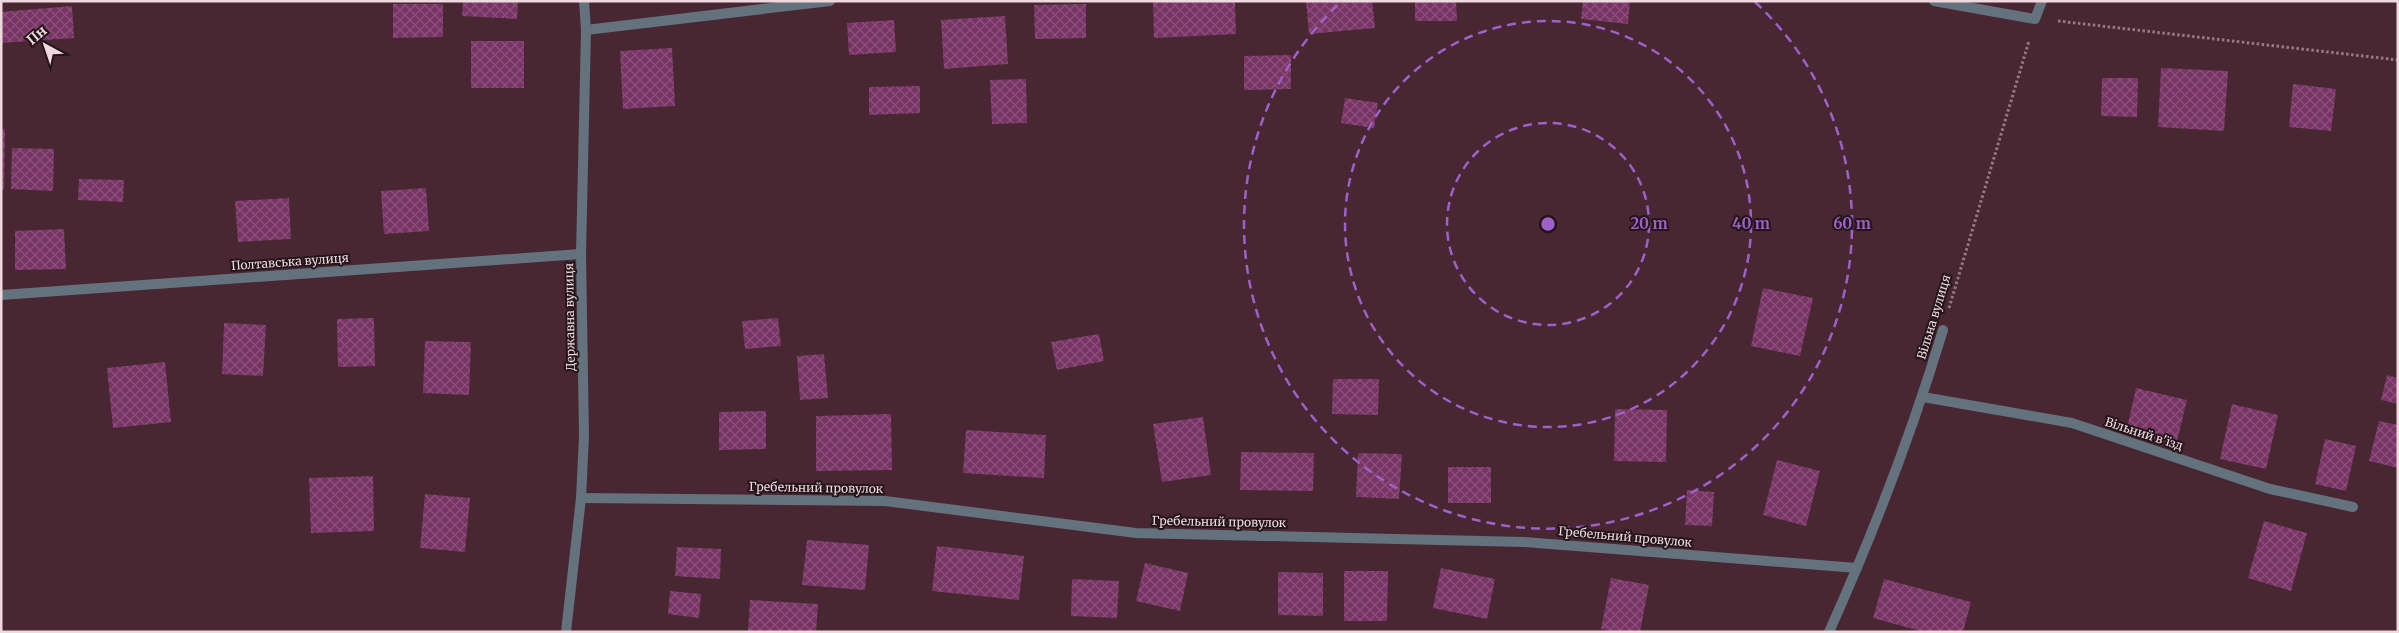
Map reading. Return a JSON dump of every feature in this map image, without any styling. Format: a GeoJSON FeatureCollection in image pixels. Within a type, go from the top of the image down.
{"type":"FeatureCollection","features":[{"type":"Feature","properties":{"kind":"street","name":"Державна вулиця"},"geometry":{"type":"LineString","coordinates":[[566,632],[582,498],[584,329],[581,254],[586,30],[584,1]]}},
{"type":"Feature","properties":{"kind":"street"},"geometry":{"type":"LineString","coordinates":[[586,30],[830,1]]}},
{"type":"Feature","properties":{"kind":"street"},"geometry":{"type":"LineString","coordinates":[[1934,1],[2035,19],[2042,1]]}},
{"type":"Feature","properties":{"kind":"street","name":"Полтавська вулиця"},"geometry":{"type":"LineString","coordinates":[[1,295],[581,254]]}},
{"type":"Feature","properties":{"kind":"street","name":"Вільна вулиця"},"geometry":{"type":"LineString","coordinates":[[1829,632],[1857,568],[1923,397],[1942,330]]}},
{"type":"Feature","properties":{"kind":"street","name":"Вільний в'їзд"},"geometry":{"type":"LineString","coordinates":[[1923,397],[2072,423],[2270,489],[2353,507]]}},
{"type":"Feature","properties":{"kind":"street","name":"Гребельний провулок"},"geometry":{"type":"LineString","coordinates":[[582,498],[884,501],[1136,533],[1524,542],[1857,568]]}},
{"type":"Feature","properties":{"kind":"path"},"geometry":{"type":"LineString","coordinates":[[2035,19],[2398,60]]}},
{"type":"Feature","properties":{"kind":"path","name":"Вільна вулиця"},"geometry":{"type":"LineString","coordinates":[[1942,330],[2035,19]]}},
{"type":"Feature","properties":{"kind":"building"},"geometry":{"type":"Polygon","coordinates":[[[463,1],[518,1],[517,19],[462,16],[463,1]]]}},
{"type":"Feature","properties":{"kind":"building"},"geometry":{"type":"Polygon","coordinates":[[[1153,1],[1235,1],[1236,34],[1154,38],[1153,1]]]}},
{"type":"Feature","properties":{"kind":"building"},"geometry":{"type":"Polygon","coordinates":[[[1306,1],[1372,1],[1375,28],[1309,34],[1306,1]]]}},
{"type":"Feature","properties":{"kind":"building"},"geometry":{"type":"Polygon","coordinates":[[[1415,1],[1456,1],[1457,21],[1415,21],[1415,1]]]}},
{"type":"Feature","properties":{"kind":"building"},"geometry":{"type":"Polygon","coordinates":[[[1583,1],[1630,1],[1628,24],[1581,19],[1583,1]]]}},
{"type":"Feature","properties":{"kind":"building"},"geometry":{"type":"Polygon","coordinates":[[[393,4],[443,4],[443,37],[393,38],[393,4]]]}},
{"type":"Feature","properties":{"kind":"building"},"geometry":{"type":"Polygon","coordinates":[[[1086,4],[1086,38],[1035,39],[1034,5],[1086,4]]]}},
{"type":"Feature","properties":{"kind":"building"},"geometry":{"type":"Polygon","coordinates":[[[72,6],[74,38],[1,43],[1,12],[72,6]]]}},
{"type":"Feature","properties":{"kind":"building"},"geometry":{"type":"Polygon","coordinates":[[[1005,16],[1008,64],[944,69],[941,20],[1005,16]]]}},
{"type":"Feature","properties":{"kind":"building"},"geometry":{"type":"Polygon","coordinates":[[[894,20],[896,52],[849,55],[847,23],[894,20]]]}},
{"type":"Feature","properties":{"kind":"building"},"geometry":{"type":"Polygon","coordinates":[[[471,41],[524,41],[524,88],[471,88],[471,41]]]}},
{"type":"Feature","properties":{"kind":"building"},"geometry":{"type":"Polygon","coordinates":[[[672,48],[675,106],[623,109],[620,51],[672,48]]]}},
{"type":"Feature","properties":{"kind":"building"},"geometry":{"type":"Polygon","coordinates":[[[1291,55],[1291,89],[1244,90],[1244,56],[1291,55]]]}},
{"type":"Feature","properties":{"kind":"building"},"geometry":{"type":"Polygon","coordinates":[[[2161,68],[2228,71],[2224,131],[2158,127],[2161,68]]]}},
{"type":"Feature","properties":{"kind":"building"},"geometry":{"type":"Polygon","coordinates":[[[2102,78],[2138,78],[2137,117],[2101,116],[2102,78]]]}},
{"type":"Feature","properties":{"kind":"building"},"geometry":{"type":"Polygon","coordinates":[[[1026,79],[1027,123],[992,124],[990,80],[1026,79]]]}},
{"type":"Feature","properties":{"kind":"building"},"geometry":{"type":"Polygon","coordinates":[[[2293,84],[2336,89],[2331,131],[2289,127],[2293,84]]]}},
{"type":"Feature","properties":{"kind":"building"},"geometry":{"type":"Polygon","coordinates":[[[920,86],[920,113],[869,115],[869,87],[920,86]]]}},
{"type":"Feature","properties":{"kind":"building"},"geometry":{"type":"Polygon","coordinates":[[[1345,98],[1378,103],[1374,128],[1341,123],[1345,98]]]}},
{"type":"Feature","properties":{"kind":"building"},"geometry":{"type":"Polygon","coordinates":[[[1,129],[5,129],[4,190],[1,190],[1,129]]]}},
{"type":"Feature","properties":{"kind":"building"},"geometry":{"type":"Polygon","coordinates":[[[12,148],[54,149],[53,191],[11,189],[12,148]]]}},
{"type":"Feature","properties":{"kind":"building"},"geometry":{"type":"Polygon","coordinates":[[[79,179],[124,180],[123,202],[78,200],[79,179]]]}},
{"type":"Feature","properties":{"kind":"building"},"geometry":{"type":"Polygon","coordinates":[[[426,188],[429,231],[384,234],[381,191],[426,188]]]}},
{"type":"Feature","properties":{"kind":"building"},"geometry":{"type":"Polygon","coordinates":[[[289,198],[291,239],[238,242],[235,201],[289,198]]]}},
{"type":"Feature","properties":{"kind":"building"},"geometry":{"type":"Polygon","coordinates":[[[64,229],[66,269],[15,270],[15,231],[64,229]]]}},
{"type":"Feature","properties":{"kind":"building"},"geometry":{"type":"Polygon","coordinates":[[[1763,288],[1813,298],[1800,356],[1751,346],[1763,288]]]}},
{"type":"Feature","properties":{"kind":"building"},"geometry":{"type":"Polygon","coordinates":[[[374,318],[375,366],[338,367],[337,319],[374,318]]]}},
{"type":"Feature","properties":{"kind":"building"},"geometry":{"type":"Polygon","coordinates":[[[778,318],[781,346],[745,349],[742,321],[778,318]]]}},
{"type":"Feature","properties":{"kind":"building"},"geometry":{"type":"Polygon","coordinates":[[[224,323],[266,325],[263,376],[222,374],[224,323]]]}},
{"type":"Feature","properties":{"kind":"building"},"geometry":{"type":"Polygon","coordinates":[[[1099,334],[1104,361],[1057,370],[1051,342],[1099,334]]]}},
{"type":"Feature","properties":{"kind":"building"},"geometry":{"type":"Polygon","coordinates":[[[425,341],[471,342],[469,395],[423,393],[425,341]]]}},
{"type":"Feature","properties":{"kind":"building"},"geometry":{"type":"Polygon","coordinates":[[[824,354],[828,398],[800,400],[797,356],[824,354]]]}},
{"type":"Feature","properties":{"kind":"building"},"geometry":{"type":"Polygon","coordinates":[[[165,362],[171,422],[113,428],[107,368],[165,362]]]}},
{"type":"Feature","properties":{"kind":"building"},"geometry":{"type":"Polygon","coordinates":[[[2387,375],[2398,378],[2398,404],[2381,400],[2387,375]]]}},
{"type":"Feature","properties":{"kind":"building"},"geometry":{"type":"Polygon","coordinates":[[[1333,379],[1379,379],[1378,415],[1332,414],[1333,379]]]}},
{"type":"Feature","properties":{"kind":"building"},"geometry":{"type":"Polygon","coordinates":[[[2136,388],[2187,400],[2176,445],[2126,433],[2136,388]]]}},
{"type":"Feature","properties":{"kind":"building"},"geometry":{"type":"Polygon","coordinates":[[[2232,404],[2278,415],[2266,469],[2220,459],[2232,404]]]}},
{"type":"Feature","properties":{"kind":"building"},"geometry":{"type":"Polygon","coordinates":[[[1615,409],[1667,410],[1666,462],[1614,461],[1615,409]]]}},
{"type":"Feature","properties":{"kind":"building"},"geometry":{"type":"Polygon","coordinates":[[[766,411],[766,449],[719,450],[719,412],[766,411]]]}},
{"type":"Feature","properties":{"kind":"building"},"geometry":{"type":"Polygon","coordinates":[[[891,414],[892,470],[816,471],[816,416],[891,414]]]}},
{"type":"Feature","properties":{"kind":"building"},"geometry":{"type":"Polygon","coordinates":[[[1203,417],[1211,475],[1162,482],[1153,424],[1203,417]]]}},
{"type":"Feature","properties":{"kind":"building"},"geometry":{"type":"Polygon","coordinates":[[[2379,421],[2398,425],[2398,468],[2369,461],[2379,421]]]}},
{"type":"Feature","properties":{"kind":"building"},"geometry":{"type":"Polygon","coordinates":[[[966,430],[1046,435],[1044,478],[963,473],[966,430]]]}},
{"type":"Feature","properties":{"kind":"building"},"geometry":{"type":"Polygon","coordinates":[[[2325,439],[2356,446],[2346,491],[2315,484],[2325,439]]]}},
{"type":"Feature","properties":{"kind":"building"},"geometry":{"type":"Polygon","coordinates":[[[1241,452],[1314,453],[1313,491],[1240,490],[1241,452]]]}},
{"type":"Feature","properties":{"kind":"building"},"geometry":{"type":"Polygon","coordinates":[[[1358,453],[1402,454],[1399,499],[1356,497],[1358,453]]]}},
{"type":"Feature","properties":{"kind":"building"},"geometry":{"type":"Polygon","coordinates":[[[1777,460],[1820,471],[1806,526],[1763,515],[1777,460]]]}},
{"type":"Feature","properties":{"kind":"building"},"geometry":{"type":"Polygon","coordinates":[[[1448,467],[1491,467],[1491,503],[1448,503],[1448,467]]]}},
{"type":"Feature","properties":{"kind":"building"},"geometry":{"type":"Polygon","coordinates":[[[373,476],[374,531],[311,533],[309,478],[373,476]]]}},
{"type":"Feature","properties":{"kind":"building"},"geometry":{"type":"Polygon","coordinates":[[[1687,490],[1714,492],[1712,526],[1685,525],[1687,490]]]}},
{"type":"Feature","properties":{"kind":"building"},"geometry":{"type":"Polygon","coordinates":[[[425,494],[470,498],[465,552],[420,548],[425,494]]]}},
{"type":"Feature","properties":{"kind":"building"},"geometry":{"type":"Polygon","coordinates":[[[2264,521],[2307,533],[2291,591],[2248,578],[2264,521]]]}},
{"type":"Feature","properties":{"kind":"building"},"geometry":{"type":"Polygon","coordinates":[[[807,540],[869,545],[865,590],[802,585],[807,540]]]}},
{"type":"Feature","properties":{"kind":"building"},"geometry":{"type":"Polygon","coordinates":[[[937,546],[1024,556],[1019,600],[932,591],[937,546]]]}},
{"type":"Feature","properties":{"kind":"building"},"geometry":{"type":"Polygon","coordinates":[[[677,547],[721,549],[720,579],[675,576],[677,547]]]}},
{"type":"Feature","properties":{"kind":"building"},"geometry":{"type":"Polygon","coordinates":[[[1145,563],[1188,573],[1180,611],[1136,601],[1145,563]]]}},
{"type":"Feature","properties":{"kind":"building"},"geometry":{"type":"Polygon","coordinates":[[[1441,568],[1495,579],[1487,619],[1433,608],[1441,568]]]}},
{"type":"Feature","properties":{"kind":"building"},"geometry":{"type":"Polygon","coordinates":[[[1344,571],[1388,571],[1387,621],[1344,621],[1344,571]]]}},
{"type":"Feature","properties":{"kind":"building"},"geometry":{"type":"Polygon","coordinates":[[[1278,572],[1323,573],[1323,616],[1278,615],[1278,572]]]}},
{"type":"Feature","properties":{"kind":"building"},"geometry":{"type":"Polygon","coordinates":[[[1611,578],[1649,585],[1640,632],[1617,632],[1601,629],[1611,578]]]}},
{"type":"Feature","properties":{"kind":"building"},"geometry":{"type":"Polygon","coordinates":[[[1072,579],[1119,581],[1117,618],[1071,616],[1072,579]]]}},
{"type":"Feature","properties":{"kind":"building"},"geometry":{"type":"Polygon","coordinates":[[[1884,579],[1971,602],[1963,632],[1924,632],[1873,618],[1884,579]]]}},
{"type":"Feature","properties":{"kind":"building"},"geometry":{"type":"Polygon","coordinates":[[[670,591],[701,594],[699,618],[668,614],[670,591]]]}},
{"type":"Feature","properties":{"kind":"building"},"geometry":{"type":"Polygon","coordinates":[[[750,600],[818,604],[816,632],[748,632],[750,600]]]}}]}
